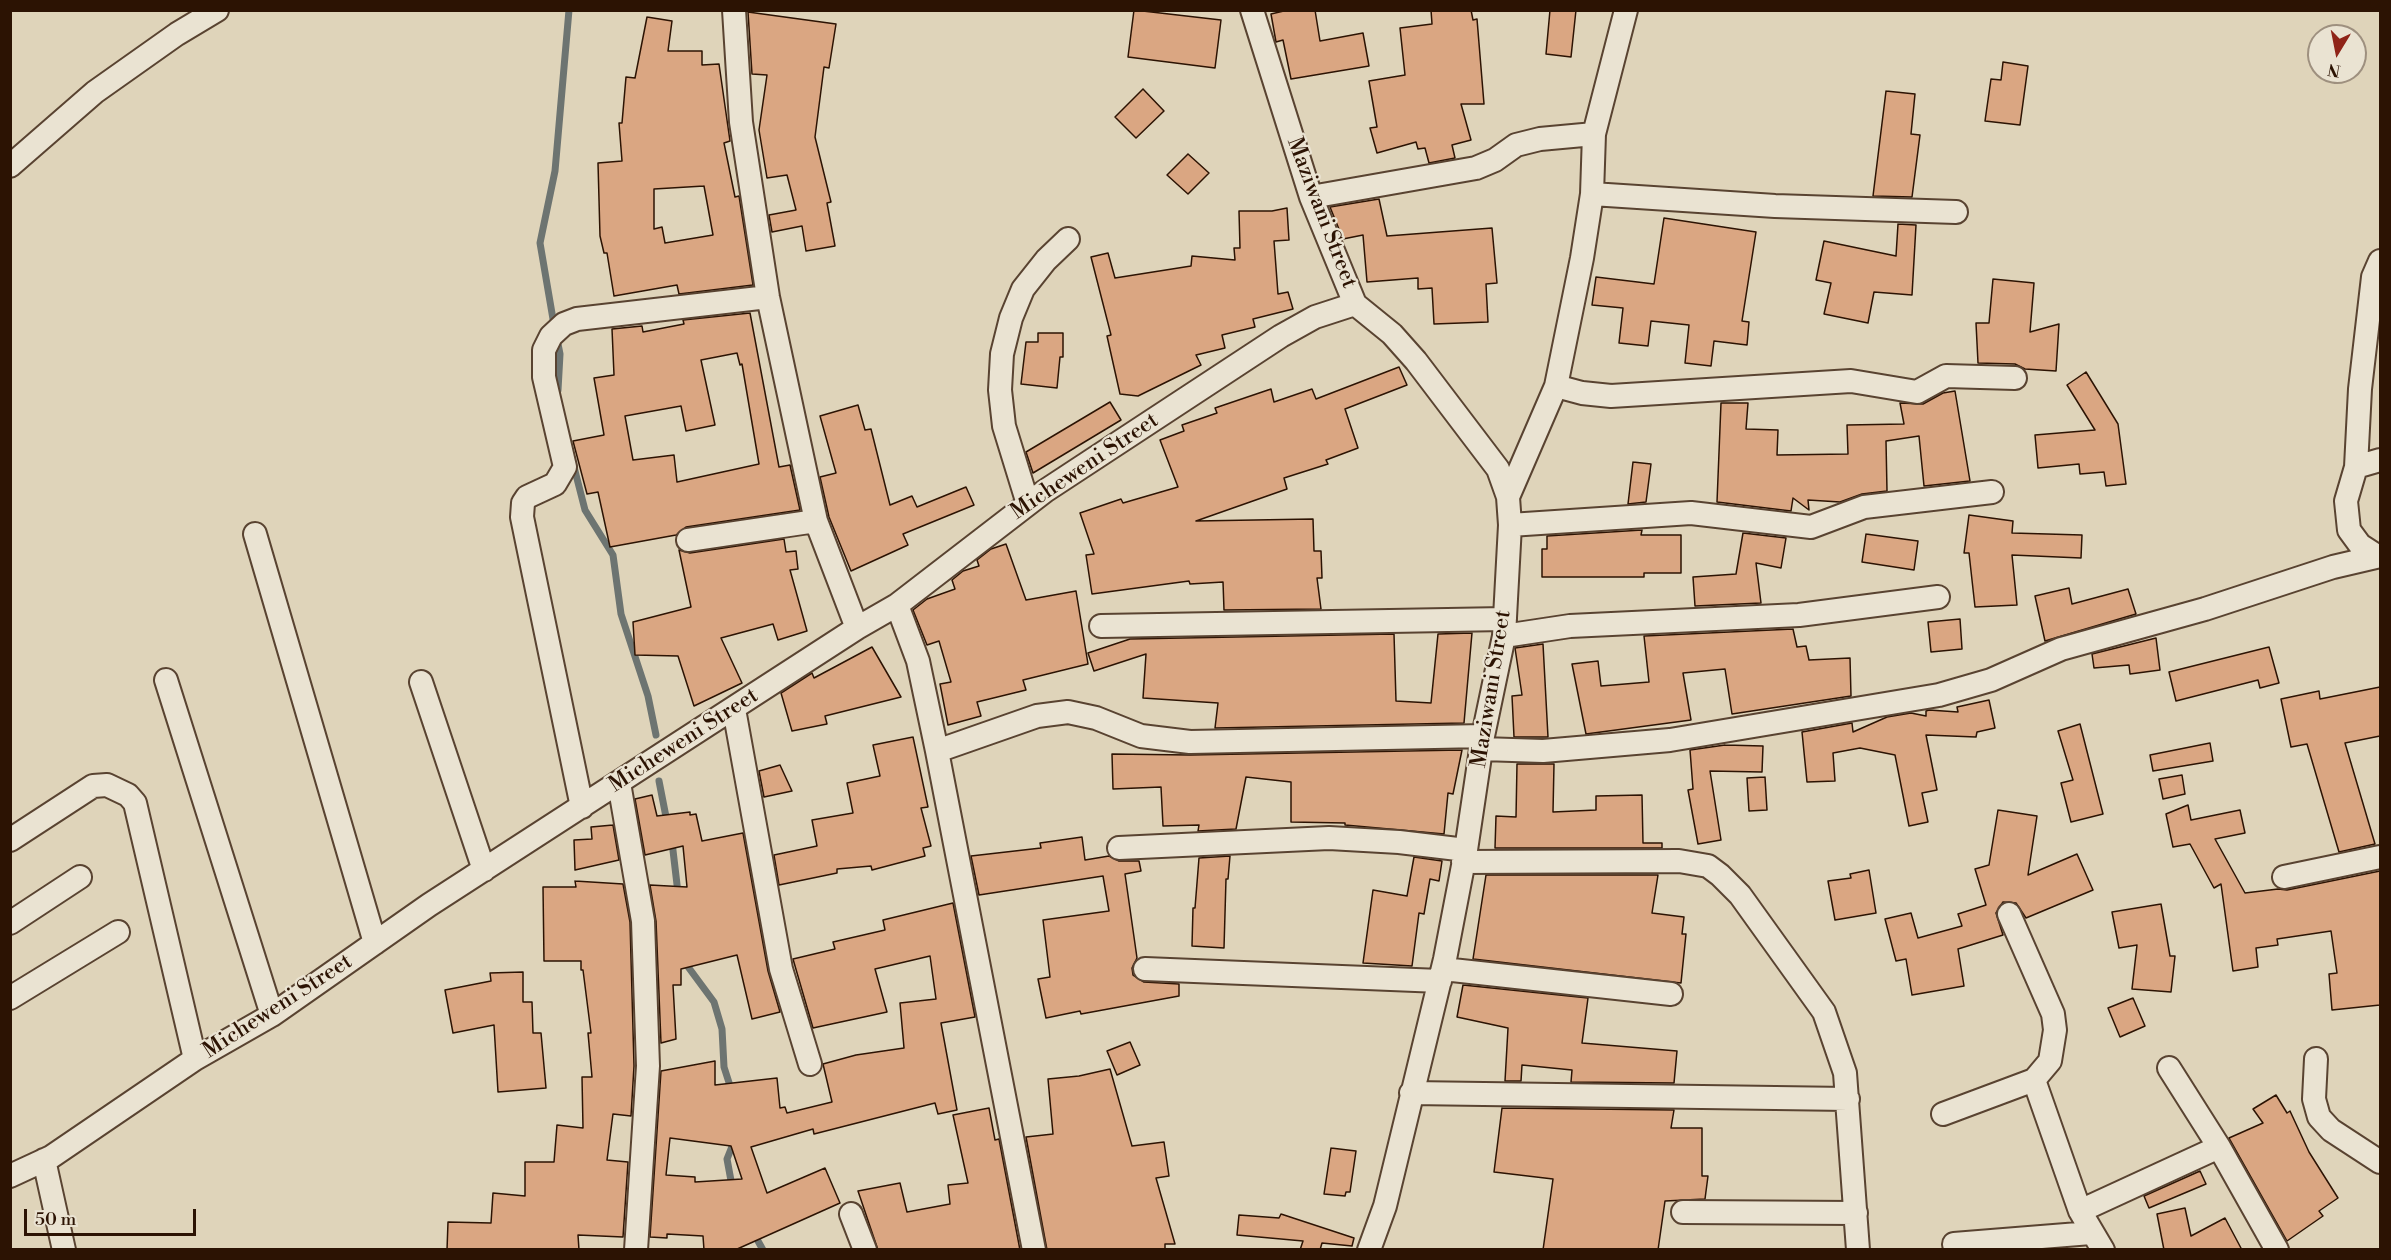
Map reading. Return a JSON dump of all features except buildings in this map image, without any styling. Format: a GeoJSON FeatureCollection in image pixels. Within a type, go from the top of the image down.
{"type":"FeatureCollection","features":[{"type":"Feature","properties":{"kind":"street"},"geometry":{"type":"LineString","coordinates":[[10,166],[95,92],[169,39],[217,10]]}},
{"type":"Feature","properties":{"kind":"street"},"geometry":{"type":"LineString","coordinates":[[734,10],[741,122],[768,297],[816,521],[857,628]]}},
{"type":"Feature","properties":{"kind":"street","name":"Maziwani Street"},"geometry":{"type":"LineString","coordinates":[[1252,10],[1311,197],[1355,304],[1392,334],[1416,361],[1498,469],[1508,496],[1510,525],[1504,628],[1464,856],[1441,975],[1385,1206],[1369,1250]]}},
{"type":"Feature","properties":{"kind":"street"},"geometry":{"type":"LineString","coordinates":[[1508,496],[1556,386],[1578,279],[1592,194],[1594,134],[1626,10]]}},
{"type":"Feature","properties":{"kind":"street"},"geometry":{"type":"LineString","coordinates":[[1311,197],[1476,168],[1495,160],[1516,145],[1540,139],[1594,134]]}},
{"type":"Feature","properties":{"kind":"street"},"geometry":{"type":"LineString","coordinates":[[1592,194],[1775,206],[1956,212]]}},
{"type":"Feature","properties":{"kind":"street"},"geometry":{"type":"LineString","coordinates":[[1028,504],[1004,426],[1000,390],[1002,354],[1011,318],[1023,289],[1046,260],[1068,239]]}},
{"type":"Feature","properties":{"kind":"street"},"geometry":{"type":"LineString","coordinates":[[2379,556],[2361,545],[2349,530],[2346,501],[2356,467],[2360,389],[2369,310],[2373,277],[2380,261]]}},
{"type":"Feature","properties":{"kind":"street"},"geometry":{"type":"LineString","coordinates":[[582,807],[522,517],[523,503],[527,497],[555,484],[565,467],[542,362],[557,330],[577,319],[768,297]]}},
{"type":"Feature","properties":{"kind":"street","name":"Micheweni Street"},"geometry":{"type":"LineString","coordinates":[[10,1176],[44,1160],[195,1059],[272,1016],[484,870],[857,628],[897,605],[1028,504],[1281,336],[1315,317],[1355,304]]}},
{"type":"Feature","properties":{"kind":"street"},"geometry":{"type":"LineString","coordinates":[[1556,386],[1582,393],[1611,396],[1851,381],[1917,392],[1946,376],[2015,378]]}},
{"type":"Feature","properties":{"kind":"street"},"geometry":{"type":"LineString","coordinates":[[2356,467],[2380,460]]}},
{"type":"Feature","properties":{"kind":"street"},"geometry":{"type":"LineString","coordinates":[[1510,525],[1691,513],[1811,527],[1864,507],[1992,492]]}},
{"type":"Feature","properties":{"kind":"street"},"geometry":{"type":"LineString","coordinates":[[688,540],[816,521]]}},
{"type":"Feature","properties":{"kind":"street"},"geometry":{"type":"LineString","coordinates":[[255,534],[375,943]]}},
{"type":"Feature","properties":{"kind":"street"},"geometry":{"type":"LineString","coordinates":[[937,751],[1037,716],[1068,712],[1096,718],[1141,736],[1182,742],[1483,742],[1543,751],[1670,740],[1939,695],[1991,680],[2061,649],[2379,556]]}},
{"type":"Feature","properties":{"kind":"street"},"geometry":{"type":"LineString","coordinates":[[1101,626],[1504,628],[1570,626],[1799,615],[1938,597]]}},
{"type":"Feature","properties":{"kind":"street"},"geometry":{"type":"LineString","coordinates":[[897,605],[918,661],[1034,1250]]}},
{"type":"Feature","properties":{"kind":"street"},"geometry":{"type":"LineString","coordinates":[[166,680],[272,1016]]}},
{"type":"Feature","properties":{"kind":"street"},"geometry":{"type":"LineString","coordinates":[[421,682],[484,870]]}},
{"type":"Feature","properties":{"kind":"street"},"geometry":{"type":"LineString","coordinates":[[734,709],[781,969],[810,1064]]}},
{"type":"Feature","properties":{"kind":"street"},"geometry":{"type":"LineString","coordinates":[[619,783],[643,921],[648,1066],[636,1250]]}},
{"type":"Feature","properties":{"kind":"street"},"geometry":{"type":"LineString","coordinates":[[10,840],[93,786],[107,785],[128,795],[135,803],[195,1059]]}},
{"type":"Feature","properties":{"kind":"street"},"geometry":{"type":"LineString","coordinates":[[1119,848],[1329,838],[1399,842],[1464,856],[1670,861],[1708,866],[1740,895],[1824,1012],[1845,1073],[1858,1250]]}},
{"type":"Feature","properties":{"kind":"street"},"geometry":{"type":"LineString","coordinates":[[2284,877],[2380,857]]}},
{"type":"Feature","properties":{"kind":"street"},"geometry":{"type":"LineString","coordinates":[[10,923],[80,877]]}},
{"type":"Feature","properties":{"kind":"street"},"geometry":{"type":"LineString","coordinates":[[1943,1114],[2034,1080],[2045,1070],[2054,1046],[2053,1014],[2009,914]]}},
{"type":"Feature","properties":{"kind":"street"},"geometry":{"type":"LineString","coordinates":[[10,998],[118,932]]}},
{"type":"Feature","properties":{"kind":"street"},"geometry":{"type":"LineString","coordinates":[[1145,969],[1441,975],[1671,994]]}},
{"type":"Feature","properties":{"kind":"street"},"geometry":{"type":"LineString","coordinates":[[2316,1059],[2314,1099],[2319,1117],[2331,1130],[2380,1162]]}},
{"type":"Feature","properties":{"kind":"street"},"geometry":{"type":"LineString","coordinates":[[2169,1068],[2219,1148],[2277,1250]]}},
{"type":"Feature","properties":{"kind":"street"},"geometry":{"type":"LineString","coordinates":[[1954,1244],[2097,1241],[2080,1211],[2034,1080]]}},
{"type":"Feature","properties":{"kind":"street"},"geometry":{"type":"LineString","coordinates":[[1411,1093],[1848,1099]]}},
{"type":"Feature","properties":{"kind":"street"},"geometry":{"type":"LineString","coordinates":[[2080,1211],[2219,1148]]}},
{"type":"Feature","properties":{"kind":"street"},"geometry":{"type":"LineString","coordinates":[[44,1160],[64,1250]]}},
{"type":"Feature","properties":{"kind":"street"},"geometry":{"type":"LineString","coordinates":[[1683,1212],[1856,1213]]}},
{"type":"Feature","properties":{"kind":"street"},"geometry":{"type":"LineString","coordinates":[[851,1214],[865,1250]]}},
{"type":"Feature","properties":{"kind":"waterway"},"geometry":{"type":"LineString","coordinates":[[554,325],[540,243],[555,171],[569,10]]}},
{"type":"Feature","properties":{"kind":"waterway"},"geometry":{"type":"LineString","coordinates":[[557,339],[560,354],[558,390]]}},
{"type":"Feature","properties":{"kind":"waterway"},"geometry":{"type":"LineString","coordinates":[[573,463],[585,510],[613,555],[621,614],[648,696],[656,735]]}},
{"type":"Feature","properties":{"kind":"waterway"},"geometry":{"type":"LineString","coordinates":[[659,781],[667,822]]}},
{"type":"Feature","properties":{"kind":"waterway"},"geometry":{"type":"LineString","coordinates":[[672,842],[678,893]]}},
{"type":"Feature","properties":{"kind":"waterway"},"geometry":{"type":"LineString","coordinates":[[683,960],[714,1002],[722,1029],[724,1067],[732,1092]]}},
{"type":"Feature","properties":{"kind":"waterway"},"geometry":{"type":"LineString","coordinates":[[732,1186],[727,1159],[735,1139]]}},
{"type":"Feature","properties":{"kind":"waterway"},"geometry":{"type":"LineString","coordinates":[[753,1232],[763,1250]]}}]}
